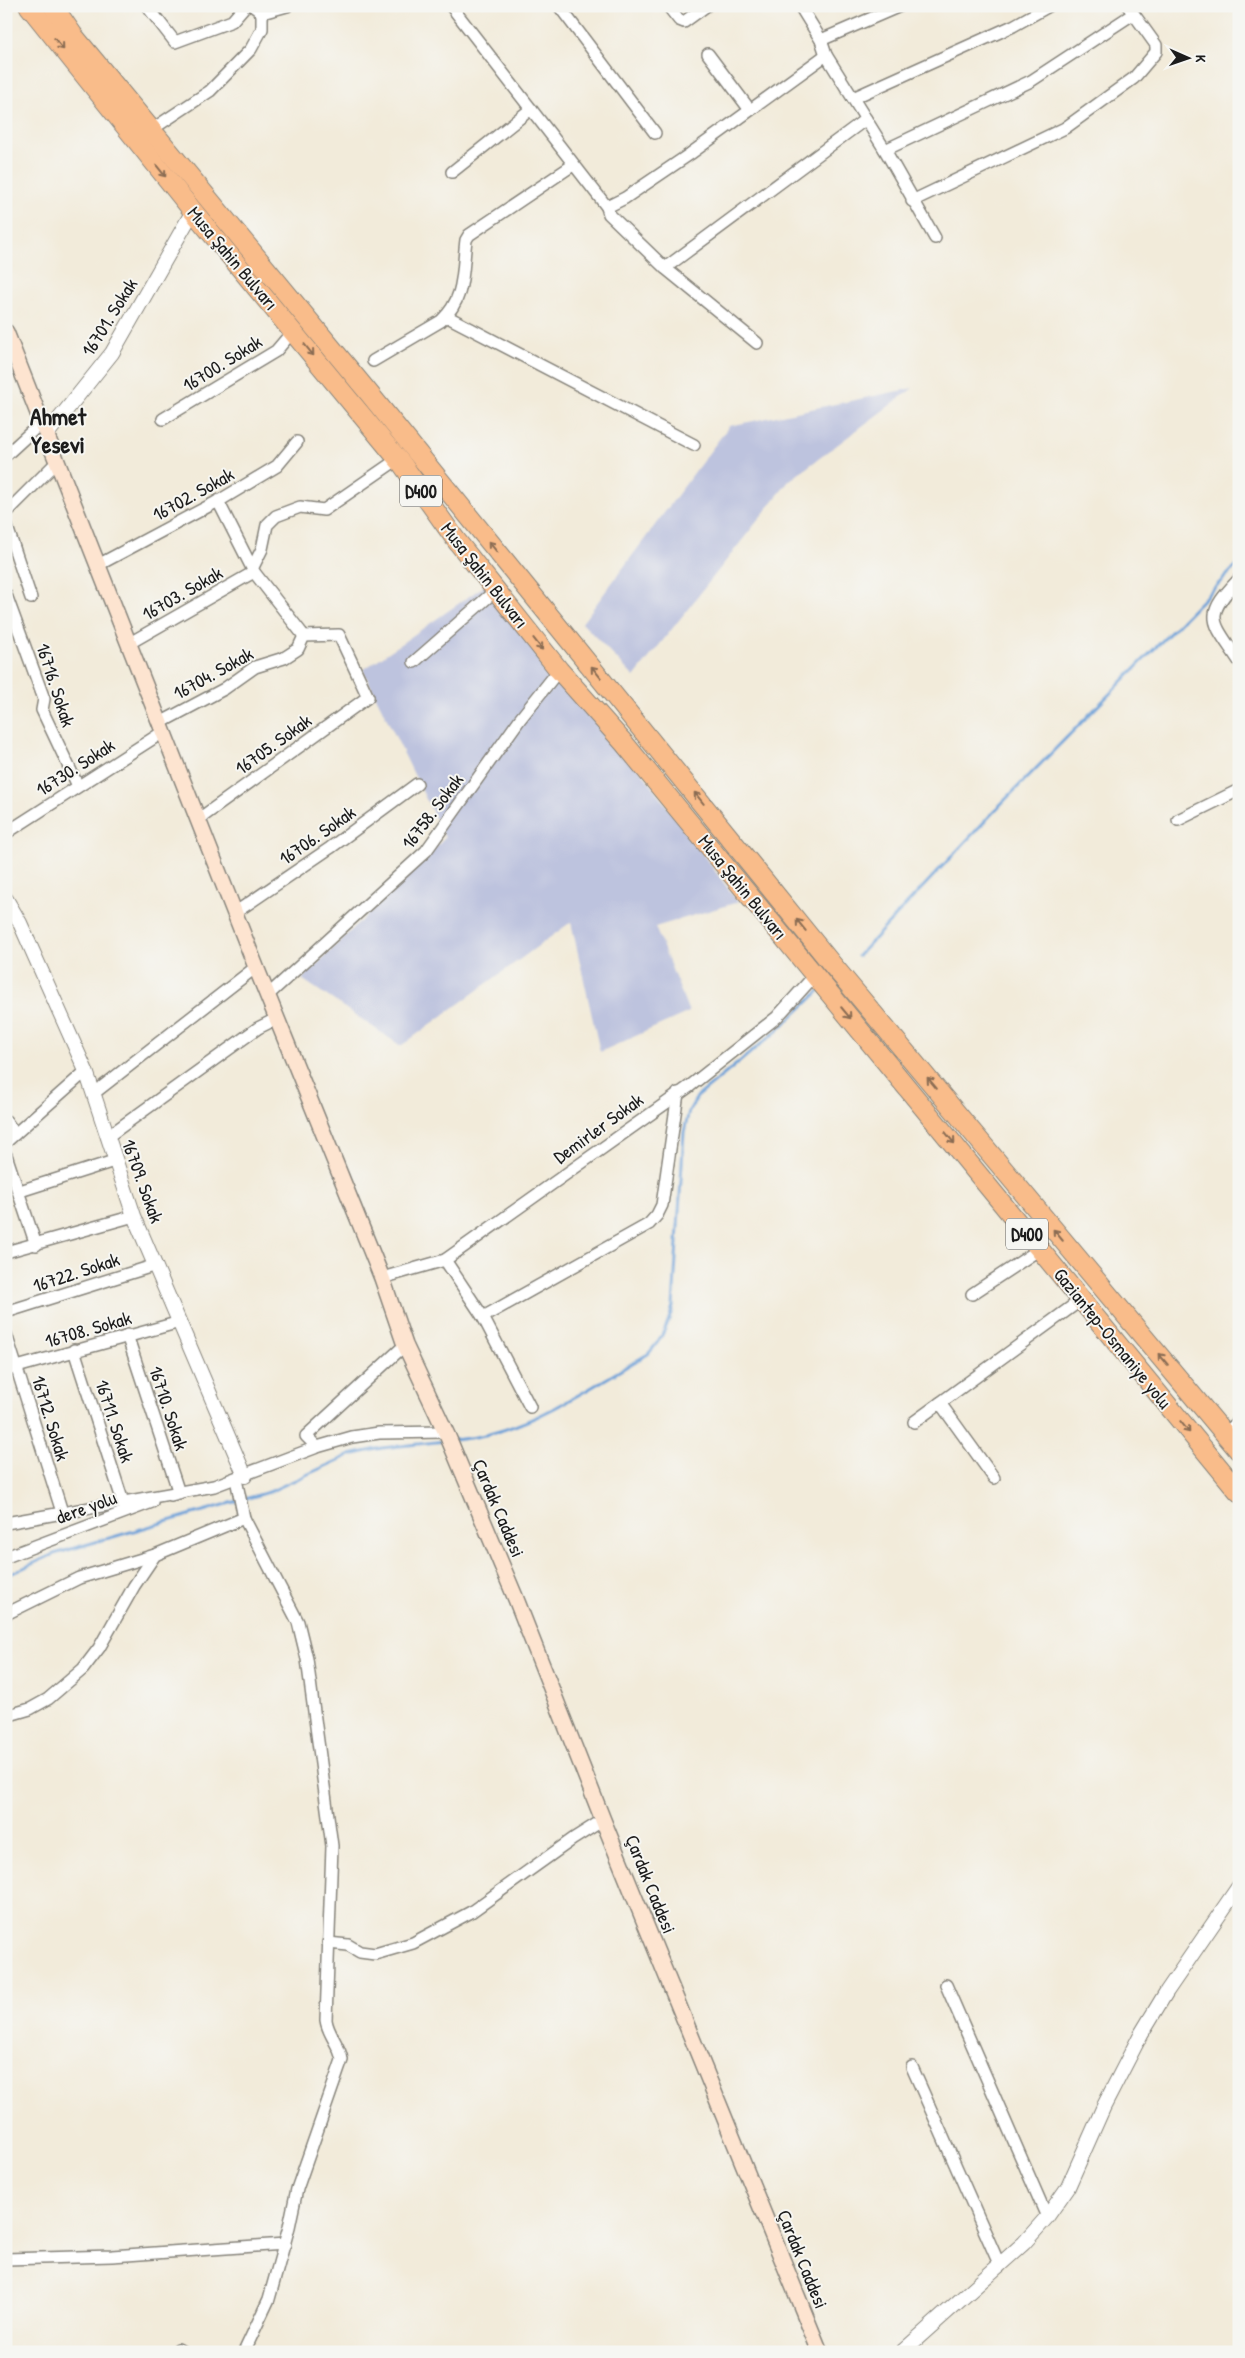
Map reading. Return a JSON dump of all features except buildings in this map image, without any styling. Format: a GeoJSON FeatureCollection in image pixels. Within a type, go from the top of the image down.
{"type":"FeatureCollection","features":[{"type":"Feature","properties":{"kind":"highway","name":"Musa Şahin Bulvarı"},"geometry":{"type":"LineString","coordinates":[[29,6],[193,211],[398,459],[456,540],[559,670],[624,743],[815,976]]}},
{"type":"Feature","properties":{"kind":"highway","name":"Musa Şahin Bulvarı"},"geometry":{"type":"LineString","coordinates":[[53,6],[81,45],[712,813],[831,963]]}},
{"type":"Feature","properties":{"kind":"highway"},"geometry":{"type":"LineString","coordinates":[[81,45],[93,50],[108,64],[146,124]]}},
{"type":"Feature","properties":{"kind":"highway","name":"Gaziantep-Osmaniye yolu"},"geometry":{"type":"LineString","coordinates":[[831,963],[1232,1427],[1239,1451]]}},
{"type":"Feature","properties":{"kind":"highway","name":"Gaziantep-Osmaniye yolu"},"geometry":{"type":"LineString","coordinates":[[815,976],[1239,1492]]}},
{"type":"Feature","properties":{"kind":"main road","name":"Çardak Caddesi"},"geometry":{"type":"LineString","coordinates":[[6,332],[10,355],[44,428],[56,463],[236,912],[256,968],[278,1018],[382,1278],[405,1345],[446,1434],[570,1733],[603,1820],[820,2352]]}},
{"type":"Feature","properties":{"kind":"street"},"geometry":{"type":"LineString","coordinates":[[147,6],[175,42],[232,21],[246,6]]}},
{"type":"Feature","properties":{"kind":"street"},"geometry":{"type":"LineString","coordinates":[[146,124],[210,91],[251,49],[262,29],[257,10],[287,6]]}},
{"type":"Feature","properties":{"kind":"street"},"geometry":{"type":"LineString","coordinates":[[451,6],[606,207],[609,214],[666,268],[757,343]]}},
{"type":"Feature","properties":{"kind":"street"},"geometry":{"type":"LineString","coordinates":[[559,6],[655,132]]}},
{"type":"Feature","properties":{"kind":"street"},"geometry":{"type":"LineString","coordinates":[[668,6],[679,20],[684,22],[706,6]]}},
{"type":"Feature","properties":{"kind":"street"},"geometry":{"type":"LineString","coordinates":[[800,6],[821,40],[826,55],[885,150],[912,201],[935,238]]}},
{"type":"Feature","properties":{"kind":"street"},"geometry":{"type":"LineString","coordinates":[[821,40],[900,6]]}},
{"type":"Feature","properties":{"kind":"street"},"geometry":{"type":"LineString","coordinates":[[853,98],[1004,30],[1049,6]]}},
{"type":"Feature","properties":{"kind":"street"},"geometry":{"type":"LineString","coordinates":[[885,150],[1031,82],[1131,10],[1156,45],[1156,52],[1134,78],[1065,128],[912,201]]}},
{"type":"Feature","properties":{"kind":"street"},"geometry":{"type":"LineString","coordinates":[[708,54],[750,110]]}},
{"type":"Feature","properties":{"kind":"street"},"geometry":{"type":"LineString","coordinates":[[606,207],[625,198],[826,55]]}},
{"type":"Feature","properties":{"kind":"street"},"geometry":{"type":"LineString","coordinates":[[452,172],[531,109]]}},
{"type":"Feature","properties":{"kind":"street"},"geometry":{"type":"LineString","coordinates":[[666,268],[866,119]]}},
{"type":"Feature","properties":{"kind":"street"},"geometry":{"type":"LineString","coordinates":[[374,361],[446,316],[460,293],[464,269],[465,244],[474,230],[573,165]]}},
{"type":"Feature","properties":{"kind":"street","name":"16701. Sokak"},"geometry":{"type":"LineString","coordinates":[[44,428],[112,354],[193,211]]}},
{"type":"Feature","properties":{"kind":"street"},"geometry":{"type":"LineString","coordinates":[[446,316],[694,445]]}},
{"type":"Feature","properties":{"kind":"street","name":"16700. Sokak"},"geometry":{"type":"LineString","coordinates":[[163,419],[227,383],[276,351],[293,331]]}},
{"type":"Feature","properties":{"kind":"street"},"geometry":{"type":"LineString","coordinates":[[6,455],[44,428]]}},
{"type":"Feature","properties":{"kind":"street","name":"16702. Sokak"},"geometry":{"type":"LineString","coordinates":[[98,565],[218,501],[277,466],[297,442]]}},
{"type":"Feature","properties":{"kind":"street"},"geometry":{"type":"LineString","coordinates":[[254,570],[262,549],[267,526],[276,516],[300,507],[324,510],[398,459]]}},
{"type":"Feature","properties":{"kind":"street"},"geometry":{"type":"LineString","coordinates":[[6,512],[56,463]]}},
{"type":"Feature","properties":{"kind":"street"},"geometry":{"type":"LineString","coordinates":[[218,501],[254,570],[304,636]]}},
{"type":"Feature","properties":{"kind":"street"},"geometry":{"type":"LineString","coordinates":[[6,524],[31,598]]}},
{"type":"Feature","properties":{"kind":"street","name":"16703. Sokak"},"geometry":{"type":"LineString","coordinates":[[128,644],[254,570]]}},
{"type":"Feature","properties":{"kind":"street"},"geometry":{"type":"LineString","coordinates":[[1239,579],[1217,602],[1213,615],[1220,632],[1239,661]]}},
{"type":"Feature","properties":{"kind":"street"},"geometry":{"type":"LineString","coordinates":[[414,662],[496,590]]}},
{"type":"Feature","properties":{"kind":"street","name":"16716. Sokak"},"geometry":{"type":"LineString","coordinates":[[6,595],[44,699],[42,710],[78,786]]}},
{"type":"Feature","properties":{"kind":"street","name":"16705. Sokak"},"geometry":{"type":"LineString","coordinates":[[199,819],[368,697],[339,635],[304,636]]}},
{"type":"Feature","properties":{"kind":"street","name":"16704. Sokak"},"geometry":{"type":"LineString","coordinates":[[161,727],[224,689],[255,667],[284,658],[298,648],[304,636]]}},
{"type":"Feature","properties":{"kind":"street","name":"16758. Sokak"},"geometry":{"type":"LineString","coordinates":[[268,995],[426,851],[520,719],[559,670]]}},
{"type":"Feature","properties":{"kind":"street","name":"16730. Sokak"},"geometry":{"type":"LineString","coordinates":[[6,833],[78,786],[161,727]]}},
{"type":"Feature","properties":{"kind":"street","name":"16706. Sokak"},"geometry":{"type":"LineString","coordinates":[[236,912],[330,848],[417,784]]}},
{"type":"Feature","properties":{"kind":"street"},"geometry":{"type":"LineString","coordinates":[[1178,820],[1239,790]]}},
{"type":"Feature","properties":{"kind":"street","name":"16709. Sokak"},"geometry":{"type":"LineString","coordinates":[[6,899],[20,923],[86,1071],[106,1137],[134,1216],[180,1322],[241,1478]]}},
{"type":"Feature","properties":{"kind":"street"},"geometry":{"type":"LineString","coordinates":[[94,1094],[256,968]]}},
{"type":"Feature","properties":{"kind":"street","name":"Demirler Sokak"},"geometry":{"type":"LineString","coordinates":[[382,1278],[445,1260],[678,1094],[776,1017],[815,976]]}},
{"type":"Feature","properties":{"kind":"street"},"geometry":{"type":"LineString","coordinates":[[106,1137],[258,1028],[278,1018]]}},
{"type":"Feature","properties":{"kind":"street"},"geometry":{"type":"LineString","coordinates":[[6,1121],[10,1138],[86,1071]]}},
{"type":"Feature","properties":{"kind":"street"},"geometry":{"type":"LineString","coordinates":[[483,1317],[649,1224],[657,1215],[664,1190],[678,1094]]}},
{"type":"Feature","properties":{"kind":"street"},"geometry":{"type":"LineString","coordinates":[[6,1156],[20,1191],[36,1245]]}},
{"type":"Feature","properties":{"kind":"street"},"geometry":{"type":"LineString","coordinates":[[20,1191],[114,1161]]}},
{"type":"Feature","properties":{"kind":"street"},"geometry":{"type":"LineString","coordinates":[[6,1252],[134,1216]]}},
{"type":"Feature","properties":{"kind":"street"},"geometry":{"type":"LineString","coordinates":[[972,1294],[1040,1249]]}},
{"type":"Feature","properties":{"kind":"street"},"geometry":{"type":"LineString","coordinates":[[445,1260],[483,1317],[530,1407]]}},
{"type":"Feature","properties":{"kind":"street","name":"16722. Sokak"},"geometry":{"type":"LineString","coordinates":[[6,1312],[156,1265]]}},
{"type":"Feature","properties":{"kind":"street"},"geometry":{"type":"LineString","coordinates":[[914,1422],[1081,1300]]}},
{"type":"Feature","properties":{"kind":"street","name":"16708. Sokak"},"geometry":{"type":"LineString","coordinates":[[12,1369],[127,1335],[180,1322]]}},
{"type":"Feature","properties":{"kind":"street","name":"16712. Sokak"},"geometry":{"type":"LineString","coordinates":[[6,1334],[12,1369],[62,1512]]}},
{"type":"Feature","properties":{"kind":"street","name":"16710. Sokak"},"geometry":{"type":"LineString","coordinates":[[127,1335],[179,1492]]}},
{"type":"Feature","properties":{"kind":"street"},"geometry":{"type":"LineString","coordinates":[[317,1447],[306,1436],[405,1345]]}},
{"type":"Feature","properties":{"kind":"street","name":"16711. Sokak"},"geometry":{"type":"LineString","coordinates":[[74,1350],[122,1502]]}},
{"type":"Feature","properties":{"kind":"street"},"geometry":{"type":"LineString","coordinates":[[940,1403],[994,1478]]}},
{"type":"Feature","properties":{"kind":"street"},"geometry":{"type":"LineString","coordinates":[[6,1523],[179,1492],[241,1478],[317,1447],[352,1437],[379,1433],[446,1434]]}},
{"type":"Feature","properties":{"kind":"street"},"geometry":{"type":"LineString","coordinates":[[241,1478],[239,1493],[244,1514],[298,1622],[302,1635],[330,1818],[332,1846],[326,2020],[328,2030],[339,2048],[342,2060],[297,2189],[285,2244],[269,2299],[244,2352]]}},
{"type":"Feature","properties":{"kind":"street","name":"dere yolu"},"geometry":{"type":"LineString","coordinates":[[6,1557],[179,1492]]}},
{"type":"Feature","properties":{"kind":"street"},"geometry":{"type":"LineString","coordinates":[[6,1614],[79,1578],[155,1555],[175,1545],[213,1533],[244,1514]]}},
{"type":"Feature","properties":{"kind":"street"},"geometry":{"type":"LineString","coordinates":[[6,1716],[30,1709],[48,1700],[83,1668],[99,1648],[134,1586],[155,1555]]}},
{"type":"Feature","properties":{"kind":"street"},"geometry":{"type":"LineString","coordinates":[[328,1943],[348,1945],[360,1952],[374,1954],[413,1943],[471,1912],[573,1839],[603,1820]]}},
{"type":"Feature","properties":{"kind":"street"},"geometry":{"type":"LineString","coordinates":[[902,2352],[1000,2266],[1047,2217],[1068,2186],[1104,2106],[1141,2034],[1167,1991],[1239,1886]]}},
{"type":"Feature","properties":{"kind":"street"},"geometry":{"type":"LineString","coordinates":[[946,1985],[1047,2217]]}},
{"type":"Feature","properties":{"kind":"street"},"geometry":{"type":"LineString","coordinates":[[912,2067],[1000,2266]]}},
{"type":"Feature","properties":{"kind":"street"},"geometry":{"type":"LineString","coordinates":[[6,2259],[112,2256],[285,2244]]}},
{"type":"Feature","properties":{"kind":"shaded area"},"geometry":{"type":"Polygon","coordinates":[[[913,388],[789,481],[634,677],[582,623],[729,426],[913,388]]]}},
{"type":"Feature","properties":{"kind":"shaded area"},"geometry":{"type":"Polygon","coordinates":[[[497,577],[738,902],[655,927],[689,1012],[600,1052],[571,922],[401,1046],[302,979],[445,838],[363,670],[497,577]]]}},
{"type":"Feature","properties":{"kind":"waterway"},"geometry":{"type":"LineString","coordinates":[[858,956],[1001,804],[1239,563]]}},
{"type":"Feature","properties":{"kind":"waterway"},"geometry":{"type":"LineString","coordinates":[[454,1440],[481,1436],[506,1429],[555,1408],[648,1354],[653,1348],[664,1332],[673,1306],[684,1132],[689,1111],[697,1097],[779,1029],[819,991]]}},
{"type":"Feature","properties":{"kind":"waterway"},"geometry":{"type":"LineString","coordinates":[[6,1576],[54,1554],[269,1492],[350,1455],[382,1448],[445,1441]]}},
{"type":"Feature","properties":{"kind":"district","name":"Ahmet Yesevi"},"geometry":{"type":"Point","coordinates":[58,430]}}]}
